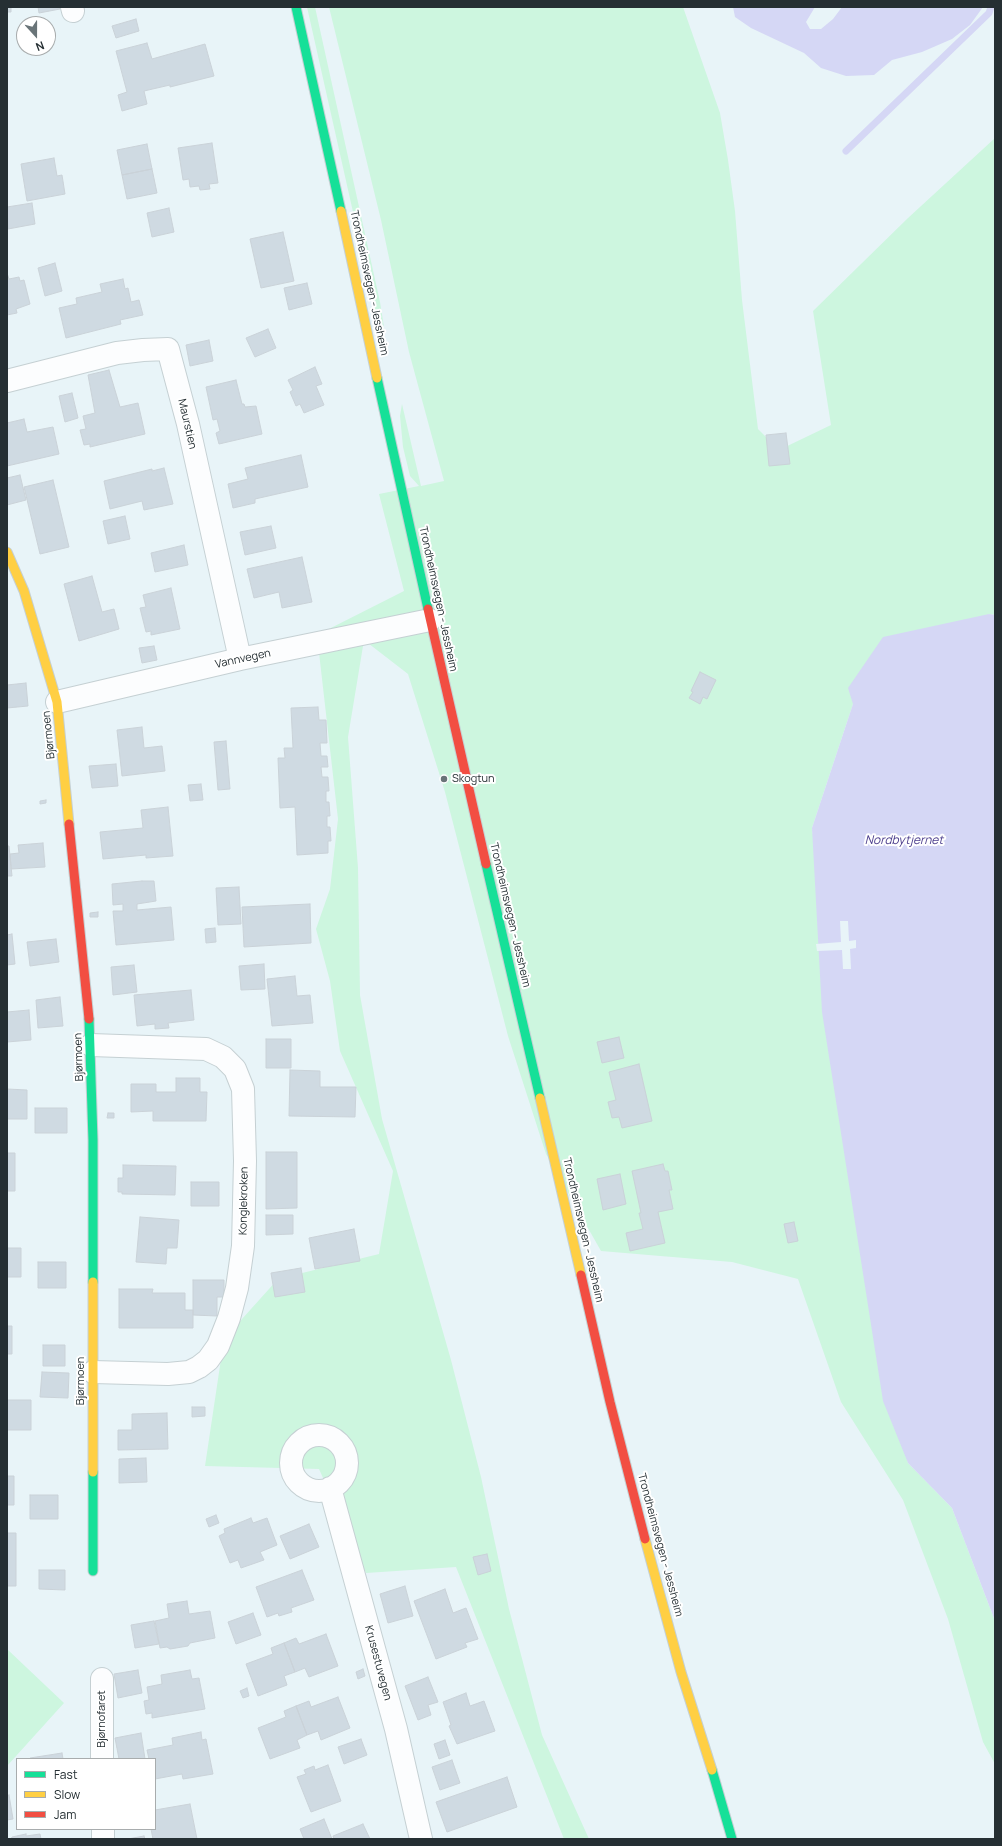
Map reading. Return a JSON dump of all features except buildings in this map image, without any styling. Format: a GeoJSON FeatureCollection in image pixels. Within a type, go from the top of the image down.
{"type":"FeatureCollection","features":[{"type":"Feature","properties":{"kind":"main road","name":"Trondheimsvegen - Jessheim"},"geometry":{"type":"LineString","coordinates":[[296,7],[430,620],[610,1402],[681,1672],[728,1821],[732,1839]]}},
{"type":"Feature","properties":{"kind":"main road","name":"Bjørmoen"},"geometry":{"type":"LineString","coordinates":[[7,552],[24,591],[57,702],[62,737],[91,1045],[94,1372],[93,1571]]}},
{"type":"Feature","properties":{"kind":"main road","name":"Trondheimsvegen - Jessheim"},"geometry":{"type":"LineString","coordinates":[[728,1821],[738,1839]]}},
{"type":"Feature","properties":{"kind":"street","name":"Maurstien"},"geometry":{"type":"LineString","coordinates":[[7,381],[117,353],[168,349],[188,424],[240,659]]}},
{"type":"Feature","properties":{"kind":"street","name":"Vannvegen"},"geometry":{"type":"LineString","coordinates":[[57,702],[240,659],[430,620]]}},
{"type":"Feature","properties":{"kind":"street","name":"Konglekroken"},"geometry":{"type":"LineString","coordinates":[[91,1045],[206,1049],[223,1057],[235,1069],[243,1089],[245,1168],[243,1246],[236,1288],[223,1334],[211,1355],[199,1367],[189,1372],[168,1374],[94,1372]]}},
{"type":"Feature","properties":{"kind":"street","name":"Krusestuvegen"},"geometry":{"type":"LineString","coordinates":[[330,1488],[396,1729],[421,1839]]}},
{"type":"Feature","properties":{"kind":"street","name":"Bjørnofaret"},"geometry":{"type":"LineString","coordinates":[[102,1679],[102,1758]]}},
{"type":"Feature","properties":{"kind":"green space"},"geometry":{"type":"Polygon","coordinates":[[[307,7],[315,7],[380,302],[384,327],[375,310],[307,7]]]}},
{"type":"Feature","properties":{"kind":"green space"},"geometry":{"type":"Polygon","coordinates":[[[329,7],[683,7],[720,113],[735,211],[742,300],[758,429],[779,450],[831,425],[813,311],[908,218],[995,138],[995,615],[989,614],[853,704],[812,828],[908,1463],[952,1508],[995,1621],[995,1764],[983,1742],[948,1619],[903,1500],[841,1402],[798,1279],[732,1262],[601,1251],[546,1154],[508,1036],[445,792],[408,674],[364,640],[348,737],[358,868],[360,995],[382,1119],[451,1360],[481,1477],[509,1609],[542,1735],[589,1839],[564,1839],[456,1567],[366,1573],[319,1469],[205,1466],[224,1339],[278,1279],[379,1254],[393,1171],[340,1051],[330,981],[316,929],[330,889],[338,819],[317,635],[404,591],[379,494],[419,486],[410,476],[403,447],[400,416],[402,404],[421,486],[444,481],[409,352],[381,220],[329,7]]]}},
{"type":"Feature","properties":{"kind":"green space"},"geometry":{"type":"Polygon","coordinates":[[[7,1649],[64,1703],[7,1766],[7,1649]]]}},
{"type":"Feature","properties":{"kind":"water"},"geometry":{"type":"Polygon","coordinates":[[[733,7],[815,7],[806,22],[810,29],[821,29],[833,19],[842,7],[983,7],[970,25],[952,39],[922,52],[892,60],[874,75],[846,76],[821,68],[804,53],[751,28],[735,17],[733,7]]]}},
{"type":"Feature","properties":{"kind":"water","name":"Nordbytjernet"},"geometry":{"type":"Polygon","coordinates":[[[989,614],[995,615],[995,1621],[952,1508],[908,1463],[883,1401],[822,1012],[812,828],[853,704],[848,688],[883,637],[989,614]]]}},
{"type":"Feature","properties":{"kind":"pier"},"geometry":{"type":"Polygon","coordinates":[[[840,921],[848,921],[849,941],[856,940],[856,948],[850,949],[851,969],[843,969],[842,950],[817,951],[816,944],[841,942],[840,921]]]}},
{"type":"Feature","properties":{"kind":"waterway"},"geometry":{"type":"LineString","coordinates":[[846,151],[989,13],[991,7]]}},
{"type":"Feature","properties":{"kind":"traffic: fast"},"geometry":{"type":"LineString","coordinates":[[296,7],[341,211]]}},
{"type":"Feature","properties":{"kind":"traffic: fast"},"geometry":{"type":"LineString","coordinates":[[377,378],[428,609]]}},
{"type":"Feature","properties":{"kind":"traffic: fast"},"geometry":{"type":"LineString","coordinates":[[486,864],[540,1098]]}},
{"type":"Feature","properties":{"kind":"traffic: fast"},"geometry":{"type":"LineString","coordinates":[[89,1019],[93,1140],[93,1282]]}},
{"type":"Feature","properties":{"kind":"traffic: fast"},"geometry":{"type":"LineString","coordinates":[[93,1472],[93,1571]]}},
{"type":"Feature","properties":{"kind":"traffic: fast"},"geometry":{"type":"LineString","coordinates":[[712,1770],[732,1839]]}},
{"type":"Feature","properties":{"kind":"traffic: slow"},"geometry":{"type":"LineString","coordinates":[[341,211],[377,378]]}},
{"type":"Feature","properties":{"kind":"traffic: slow"},"geometry":{"type":"LineString","coordinates":[[7,552],[24,591],[57,702],[69,824]]}},
{"type":"Feature","properties":{"kind":"traffic: slow"},"geometry":{"type":"LineString","coordinates":[[540,1098],[581,1275]]}},
{"type":"Feature","properties":{"kind":"traffic: slow"},"geometry":{"type":"LineString","coordinates":[[93,1282],[93,1472]]}},
{"type":"Feature","properties":{"kind":"traffic: slow"},"geometry":{"type":"LineString","coordinates":[[645,1539],[681,1672],[712,1770]]}},
{"type":"Feature","properties":{"kind":"traffic: jam"},"geometry":{"type":"LineString","coordinates":[[428,609],[486,864]]}},
{"type":"Feature","properties":{"kind":"traffic: jam"},"geometry":{"type":"LineString","coordinates":[[69,824],[89,1019]]}},
{"type":"Feature","properties":{"kind":"traffic: jam"},"geometry":{"type":"LineString","coordinates":[[581,1275],[610,1402],[645,1539]]}},
{"type":"Feature","properties":{"kind":"place","name":"Skogtun"},"geometry":{"type":"Point","coordinates":[444,779]}}]}
